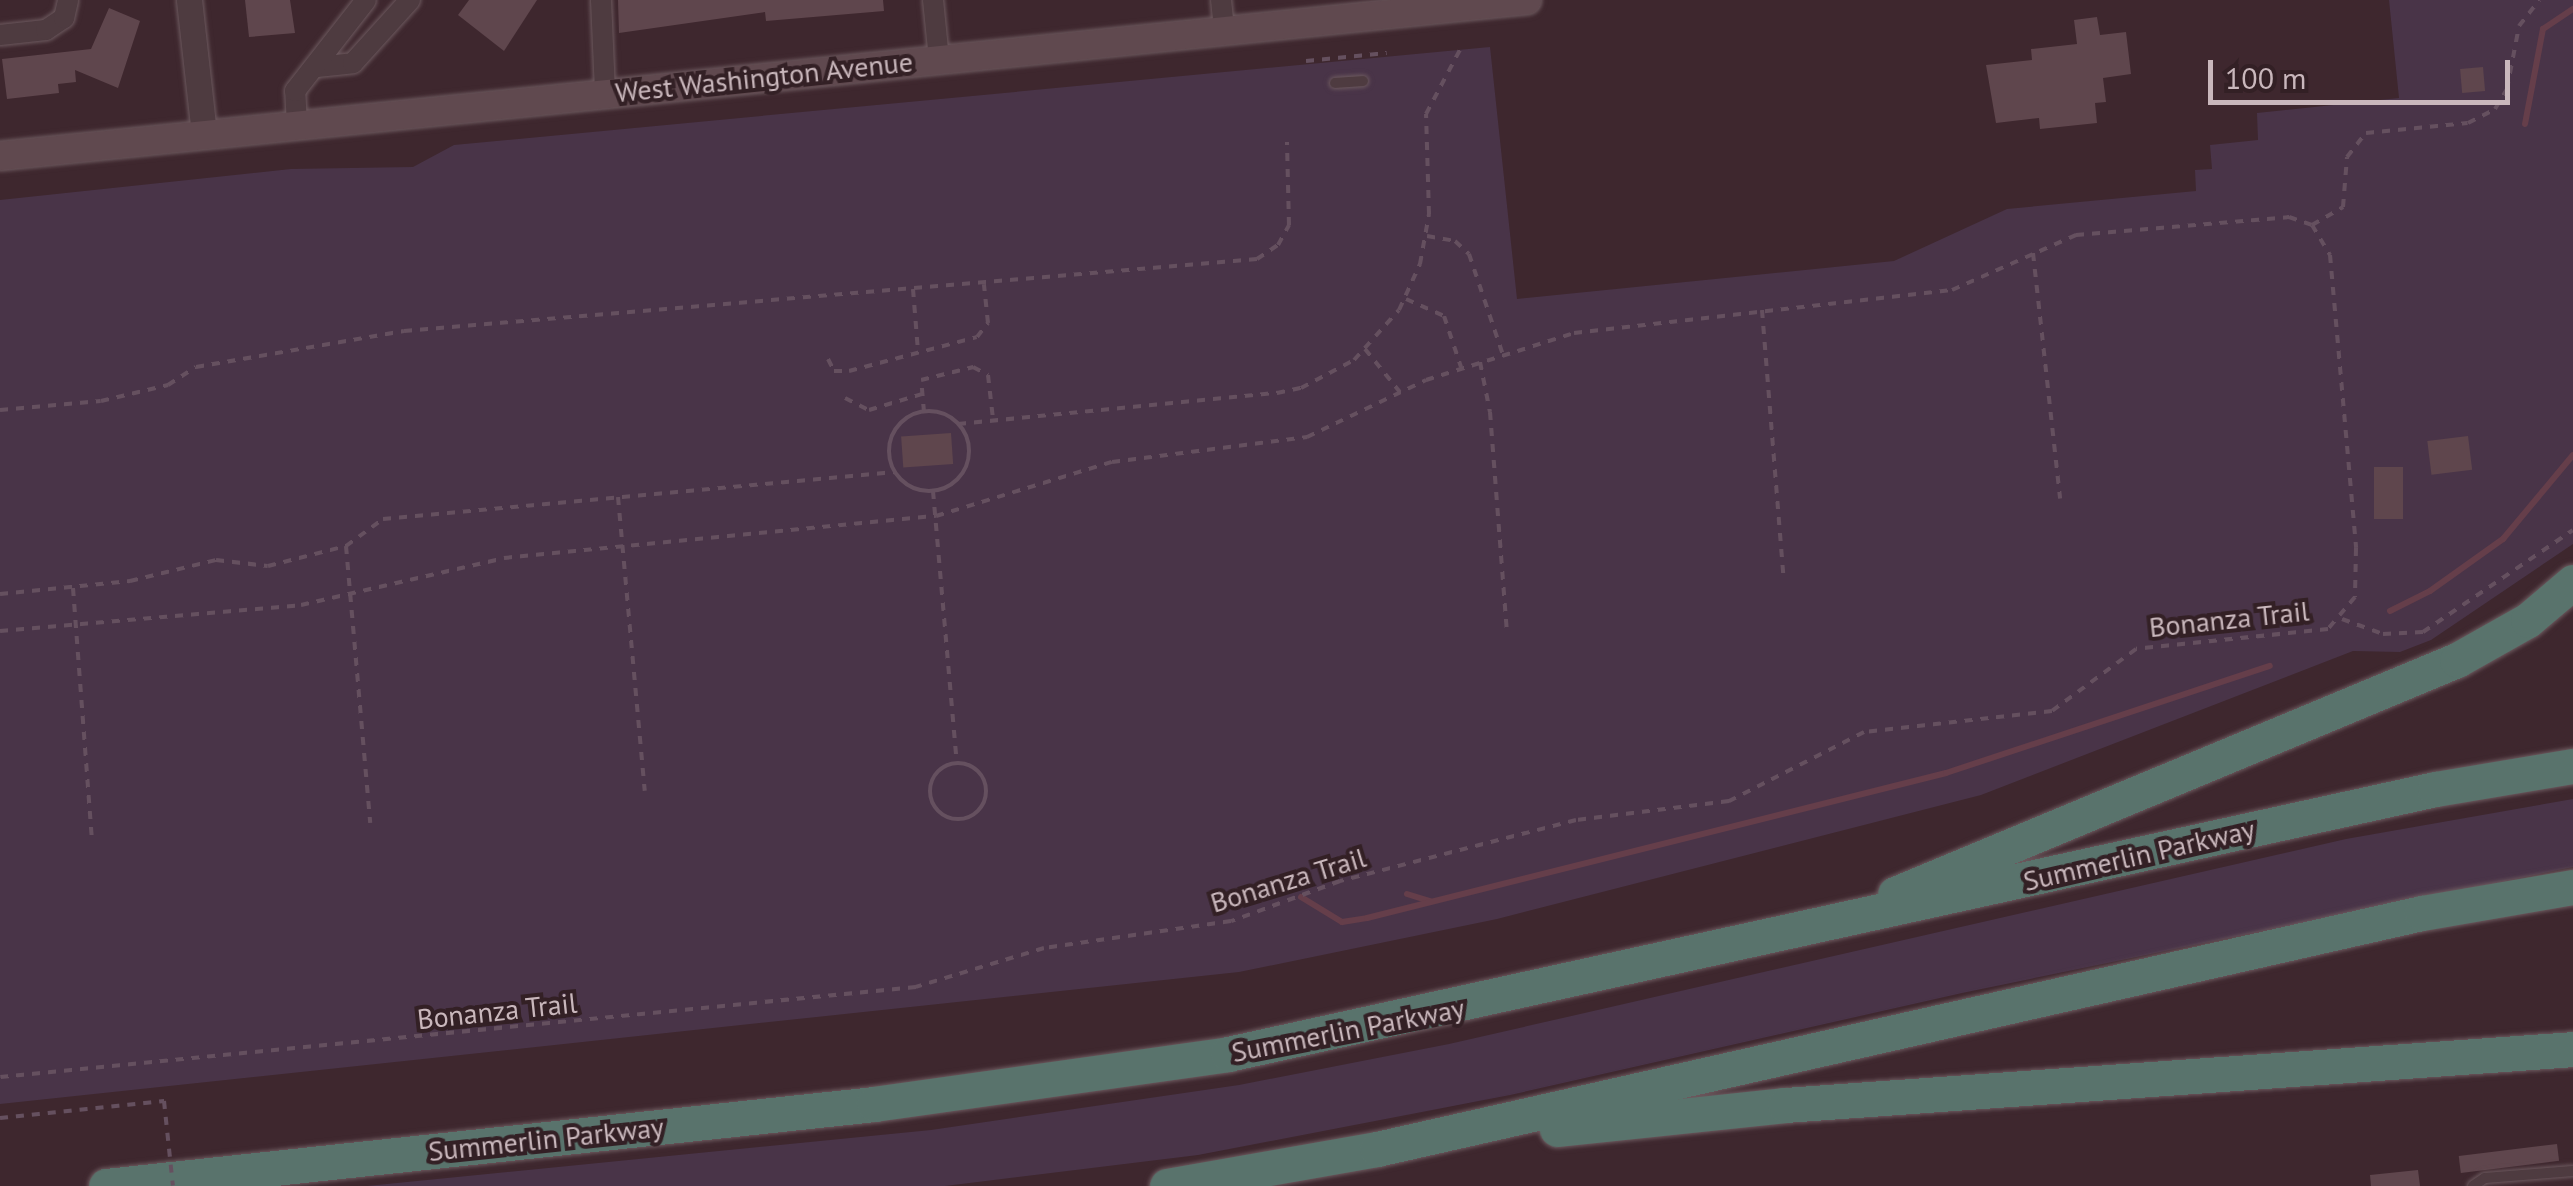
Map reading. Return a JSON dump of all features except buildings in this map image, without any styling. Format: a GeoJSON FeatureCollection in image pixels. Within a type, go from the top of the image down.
{"type":"FeatureCollection","features":[{"type":"Feature","properties":{"kind":"highway"},"geometry":{"type":"LineString","coordinates":[[1813,929],[2457,660],[2528,620],[2573,582]]}},
{"type":"Feature","properties":{"kind":"highway","name":"Summerlin Parkway"},"geometry":{"type":"LineString","coordinates":[[106,1186],[1072,1078],[1375,1027],[2435,789],[2573,766]]}},
{"type":"Feature","properties":{"kind":"highway"},"geometry":{"type":"LineString","coordinates":[[1167,1186],[1377,1149],[2422,913],[2573,887]]}},
{"type":"Feature","properties":{"kind":"highway"},"geometry":{"type":"LineString","coordinates":[[1377,1149],[1785,1105],[2571,1049]]}},
{"type":"Feature","properties":{"kind":"main road","name":"West Washington Avenue"},"geometry":{"type":"LineString","coordinates":[[0,156],[1528,0]]}},
{"type":"Feature","properties":{"kind":"street"},"geometry":{"type":"LineString","coordinates":[[189,0],[204,134]]}},
{"type":"Feature","properties":{"kind":"street"},"geometry":{"type":"LineString","coordinates":[[297,125],[295,91],[366,0]]}},
{"type":"Feature","properties":{"kind":"street"},"geometry":{"type":"LineString","coordinates":[[317,67],[352,63],[410,0]]}},
{"type":"Feature","properties":{"kind":"street"},"geometry":{"type":"LineString","coordinates":[[602,0],[606,94]]}},
{"type":"Feature","properties":{"kind":"street"},"geometry":{"type":"LineString","coordinates":[[932,0],[939,60]]}},
{"type":"Feature","properties":{"kind":"street"},"geometry":{"type":"LineString","coordinates":[[1221,0],[1224,30]]}},
{"type":"Feature","properties":{"kind":"street"},"geometry":{"type":"LineString","coordinates":[[0,35],[46,30],[66,9]]}},
{"type":"Feature","properties":{"kind":"lane"},"geometry":{"type":"LineString","coordinates":[[1335,83],[1364,80]]}},
{"type":"Feature","properties":{"kind":"lane"},"geometry":{"type":"LineString","coordinates":[[2473,1186],[2485,1178],[2573,1171]]}},
{"type":"Feature","properties":{"kind":"path"},"geometry":{"type":"LineString","coordinates":[[2312,225],[2343,207],[2347,156],[2366,133],[2468,123],[2495,108],[2507,89],[2519,26],[2539,0]]}},
{"type":"Feature","properties":{"kind":"path"},"geometry":{"type":"LineString","coordinates":[[924,412],[958,424],[1277,393],[1327,376],[1365,349],[1406,300],[1427,236],[1426,114],[1463,44]]}},
{"type":"Feature","properties":{"kind":"path"},"geometry":{"type":"LineString","coordinates":[[1306,61],[1387,52]]}},
{"type":"Feature","properties":{"kind":"path"},"geometry":{"type":"LineString","coordinates":[[0,410],[101,402],[168,385],[196,366],[404,331],[1257,259],[1278,245],[1289,226],[1287,142]]}},
{"type":"Feature","properties":{"kind":"path"},"geometry":{"type":"LineString","coordinates":[[0,631],[265,610],[468,563],[936,516],[1112,462],[1307,438],[1400,392],[1461,368],[1622,324],[1952,290],[2076,235],[2289,217],[2312,225],[2330,255],[2356,548],[2355,597],[2342,619]]}},
{"type":"Feature","properties":{"kind":"path"},"geometry":{"type":"LineString","coordinates":[[1427,236],[1455,241],[1469,254],[1503,355]]}},
{"type":"Feature","properties":{"kind":"path"},"geometry":{"type":"LineString","coordinates":[[2034,253],[2060,499]]}},
{"type":"Feature","properties":{"kind":"path"},"geometry":{"type":"LineString","coordinates":[[828,360],[834,371],[849,372],[918,349],[982,334],[988,323],[984,284]]}},
{"type":"Feature","properties":{"kind":"path"},"geometry":{"type":"LineString","coordinates":[[913,289],[918,349]]}},
{"type":"Feature","properties":{"kind":"path"},"geometry":{"type":"LineString","coordinates":[[1406,300],[1444,316],[1461,368]]}},
{"type":"Feature","properties":{"kind":"path"},"geometry":{"type":"LineString","coordinates":[[1762,310],[1783,573]]}},
{"type":"Feature","properties":{"kind":"path"},"geometry":{"type":"LineString","coordinates":[[1365,349],[1400,392]]}},
{"type":"Feature","properties":{"kind":"path"},"geometry":{"type":"LineString","coordinates":[[1480,362],[1490,412],[1507,634]]}},
{"type":"Feature","properties":{"kind":"path"},"geometry":{"type":"LineString","coordinates":[[924,412],[920,378],[982,369],[993,419]]}},
{"type":"Feature","properties":{"kind":"path"},"geometry":{"type":"LineString","coordinates":[[845,398],[869,410],[922,394]]}},
{"type":"Feature","properties":{"kind":"path"},"geometry":{"type":"LineString","coordinates":[[924,412],[894,432],[889,456],[895,472],[908,486],[933,491],[953,484],[968,461],[958,424]]}},
{"type":"Feature","properties":{"kind":"path"},"geometry":{"type":"LineString","coordinates":[[0,594],[73,588],[216,560],[268,566],[346,546],[383,519],[895,472]]}},
{"type":"Feature","properties":{"kind":"path"},"geometry":{"type":"LineString","coordinates":[[933,491],[957,763]]}},
{"type":"Feature","properties":{"kind":"path"},"geometry":{"type":"LineString","coordinates":[[618,497],[645,791]]}},
{"type":"Feature","properties":{"kind":"path","name":"Bonanza Trail"},"geometry":{"type":"LineString","coordinates":[[0,1077],[916,987],[1044,948],[1232,921],[1340,881],[1576,820],[1729,802],[1864,732],[2052,710],[2136,649],[2315,632],[2342,619],[2384,634],[2422,632],[2573,530]]}},
{"type":"Feature","properties":{"kind":"path"},"geometry":{"type":"LineString","coordinates":[[346,546],[370,824]]}},
{"type":"Feature","properties":{"kind":"path"},"geometry":{"type":"LineString","coordinates":[[73,588],[92,842]]}},
{"type":"Feature","properties":{"kind":"path"},"geometry":{"type":"LineString","coordinates":[[957,763],[978,772],[986,788],[977,812],[958,820],[940,814],[930,795],[934,776],[957,763]]}},
{"type":"Feature","properties":{"kind":"path"},"geometry":{"type":"LineString","coordinates":[[0,1118],[164,1101],[173,1186]]}},
{"type":"Feature","properties":{"kind":"shaded area"},"geometry":{"type":"Polygon","coordinates":[[[2389,0],[2573,0],[2573,544],[2431,640],[2400,652],[2353,651],[1981,795],[1497,919],[1239,972],[0,1104],[0,200],[291,169],[413,167],[454,145],[1490,47],[1517,299],[1894,261],[2007,209],[2196,191],[2195,170],[2212,169],[2210,145],[2258,140],[2257,113],[2399,98],[2389,0]]]}},
{"type":"Feature","properties":{"kind":"shaded area"},"geometry":{"type":"Polygon","coordinates":[[[2573,799],[2573,867],[1962,993],[1510,1095],[1198,1155],[945,1186],[367,1186],[931,1130],[1239,1085],[1449,1044],[2346,839],[2573,799]]]}},
{"type":"Feature","properties":{"kind":"waterway"},"geometry":{"type":"LineString","coordinates":[[2525,124],[2543,29],[2573,9]]}},
{"type":"Feature","properties":{"kind":"waterway"},"geometry":{"type":"LineString","coordinates":[[2390,611],[2430,591],[2503,539],[2573,455]]}},
{"type":"Feature","properties":{"kind":"waterway"},"geometry":{"type":"LineString","coordinates":[[1301,897],[1342,922],[1367,918],[1946,773],[2270,666]]}},
{"type":"Feature","properties":{"kind":"waterway"},"geometry":{"type":"LineString","coordinates":[[1407,894],[1430,901]]}}]}
